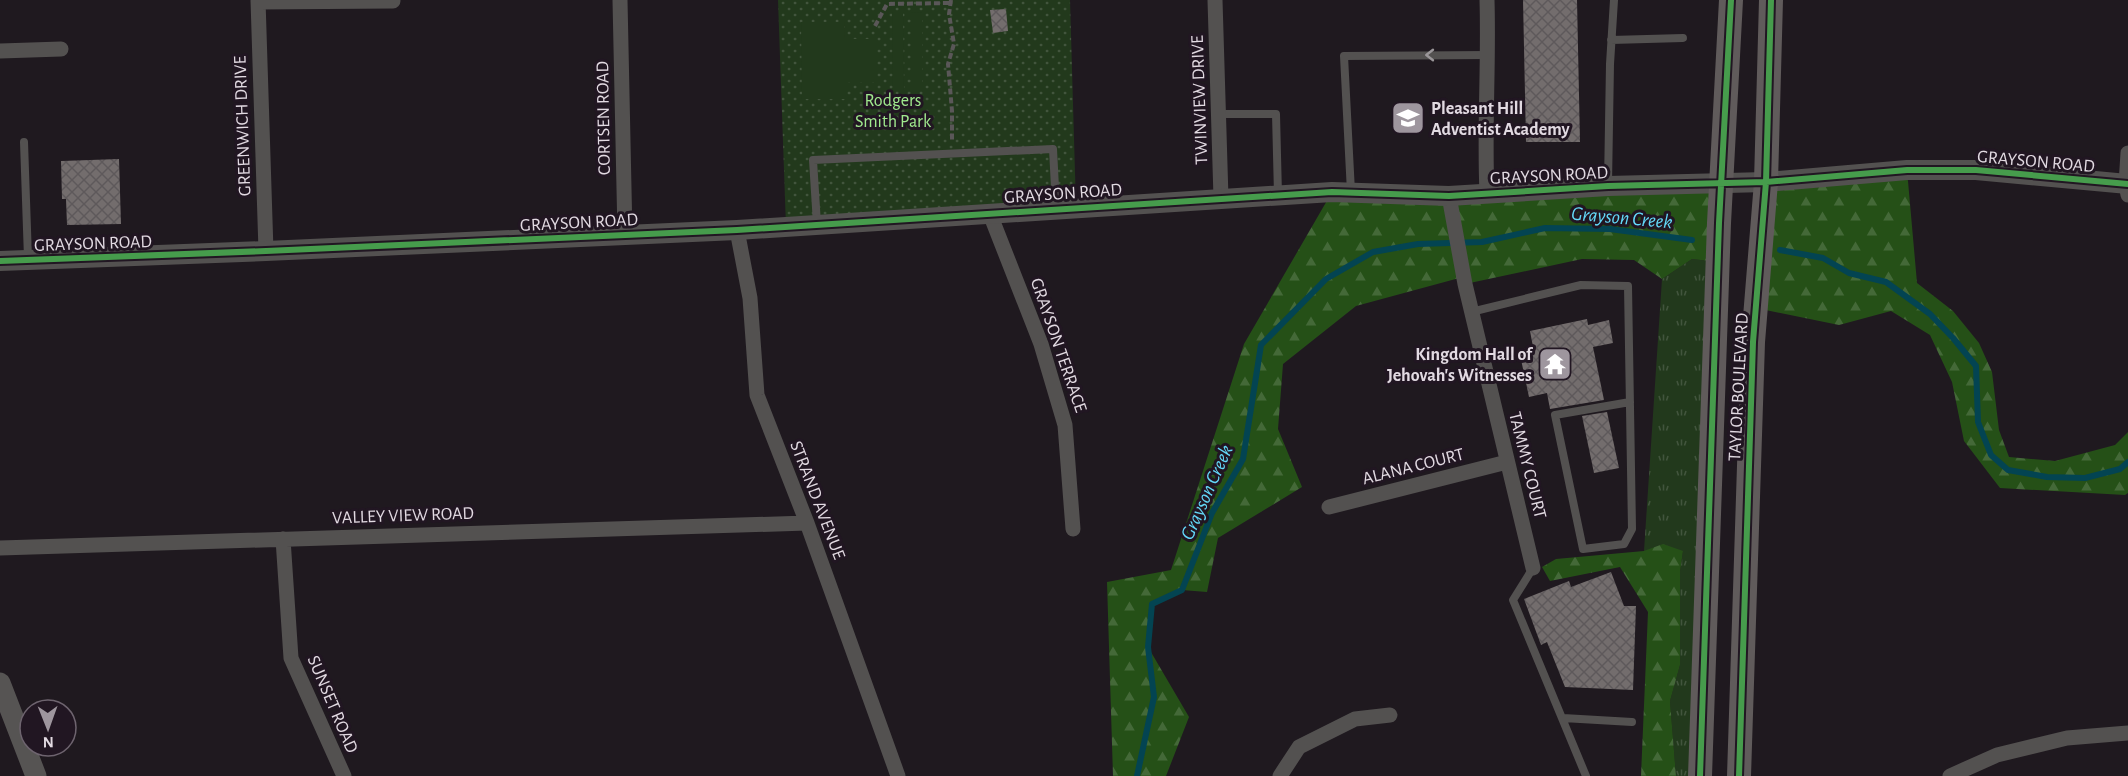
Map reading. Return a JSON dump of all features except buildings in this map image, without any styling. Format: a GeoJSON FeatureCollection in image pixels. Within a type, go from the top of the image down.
{"type":"FeatureCollection","features":[{"type":"Feature","properties":{"kind":"main road","name":"TAYLOR BOULEVARD"},"geometry":{"type":"LineString","coordinates":[[1700,776],[1721,182],[1731,0]]}},
{"type":"Feature","properties":{"kind":"main road","name":"TAYLOR BOULEVARD"},"geometry":{"type":"LineString","coordinates":[[1739,776],[1753,342],[1766,182],[1771,0]]}},
{"type":"Feature","properties":{"kind":"main road"},"geometry":{"type":"LineString","coordinates":[[0,683],[36,776]]}},
{"type":"Feature","properties":{"kind":"street","name":"CORTSEN ROAD"},"geometry":{"type":"LineString","coordinates":[[620,0],[625,235]]}},
{"type":"Feature","properties":{"kind":"street","name":"TWINVIEW DRIVE"},"geometry":{"type":"LineString","coordinates":[[1215,0],[1221,198]]}},
{"type":"Feature","properties":{"kind":"street"},"geometry":{"type":"LineString","coordinates":[[1487,0],[1485,140],[1487,193]]}},
{"type":"Feature","properties":{"kind":"street"},"geometry":{"type":"LineString","coordinates":[[258,1],[393,1]]}},
{"type":"Feature","properties":{"kind":"street","name":"GREENWICH DRIVE"},"geometry":{"type":"LineString","coordinates":[[258,1],[266,251]]}},
{"type":"Feature","properties":{"kind":"street"},"geometry":{"type":"LineString","coordinates":[[0,51],[61,49]]}},
{"type":"Feature","properties":{"kind":"street"},"geometry":{"type":"LineString","coordinates":[[2127,188],[2128,153]]}},
{"type":"Feature","properties":{"kind":"street","name":"GRAYSON ROAD"},"geometry":{"type":"LineString","coordinates":[[0,261],[737,230],[1278,195],[1351,192],[1449,196],[1608,186],[1766,182],[1907,170],[1976,170],[2127,188]]}},
{"type":"Feature","properties":{"kind":"street","name":"TAMMY COURT"},"geometry":{"type":"LineString","coordinates":[[1449,196],[1463,277],[1533,568]]}},
{"type":"Feature","properties":{"kind":"street","name":"GRAYSON TERRACE"},"geometry":{"type":"LineString","coordinates":[[990,213],[1041,344],[1065,425],[1073,529]]}},
{"type":"Feature","properties":{"kind":"street","name":"STRAND AVENUE"},"geometry":{"type":"LineString","coordinates":[[737,230],[750,298],[758,395],[807,523],[895,775]]}},
{"type":"Feature","properties":{"kind":"street","name":"ALANA COURT"},"geometry":{"type":"LineString","coordinates":[[1329,507],[1507,462]]}},
{"type":"Feature","properties":{"kind":"street","name":"VALLEY VIEW ROAD"},"geometry":{"type":"LineString","coordinates":[[0,548],[807,523]]}},
{"type":"Feature","properties":{"kind":"street","name":"SUNSET ROAD"},"geometry":{"type":"LineString","coordinates":[[284,538],[291,658],[344,776]]}},
{"type":"Feature","properties":{"kind":"street"},"geometry":{"type":"LineString","coordinates":[[1280,776],[1299,747],[1355,719],[1390,715]]}},
{"type":"Feature","properties":{"kind":"street"},"geometry":{"type":"LineString","coordinates":[[1950,776],[2007,752],[2067,738],[2128,733]]}},
{"type":"Feature","properties":{"kind":"lane"},"geometry":{"type":"LineString","coordinates":[[1608,186],[1614,0]]}},
{"type":"Feature","properties":{"kind":"lane"},"geometry":{"type":"LineString","coordinates":[[1611,40],[1683,38]]}},
{"type":"Feature","properties":{"kind":"lane"},"geometry":{"type":"LineString","coordinates":[[1351,192],[1344,56],[1488,55]]}},
{"type":"Feature","properties":{"kind":"lane"},"geometry":{"type":"LineString","coordinates":[[1219,114],[1276,114],[1278,195]]}},
{"type":"Feature","properties":{"kind":"lane"},"geometry":{"type":"LineString","coordinates":[[24,142],[28,260]]}},
{"type":"Feature","properties":{"kind":"lane"},"geometry":{"type":"LineString","coordinates":[[817,225],[813,160],[1053,149],[1056,209]]}},
{"type":"Feature","properties":{"kind":"lane"},"geometry":{"type":"LineString","coordinates":[[1471,312],[1581,285],[1628,286],[1630,402],[1632,529],[1624,544],[1583,549],[1555,415],[1630,402]]}},
{"type":"Feature","properties":{"kind":"lane"},"geometry":{"type":"LineString","coordinates":[[1533,568],[1513,600],[1586,776]]}},
{"type":"Feature","properties":{"kind":"lane"},"geometry":{"type":"LineString","coordinates":[[1563,718],[1632,722]]}},
{"type":"Feature","properties":{"kind":"path"},"geometry":{"type":"LineString","coordinates":[[875,26],[887,4],[950,2],[949,14],[954,44],[948,64],[952,111],[952,154]]}},
{"type":"Feature","properties":{"kind":"green space","name":"Rodgers Smith Park"},"geometry":{"type":"Polygon","coordinates":[[[778,0],[1070,0],[1076,208],[786,227],[778,0]]]}},
{"type":"Feature","properties":{"kind":"green space"},"geometry":{"type":"Polygon","coordinates":[[[892,12],[903,12],[904,90],[893,90],[892,12]]]}},
{"type":"Feature","properties":{"kind":"green space"},"geometry":{"type":"Polygon","coordinates":[[[922,12],[922,90],[911,90],[911,13],[922,12]]]}},
{"type":"Feature","properties":{"kind":"green space"},"geometry":{"type":"Polygon","coordinates":[[[801,22],[844,22],[845,39],[877,39],[877,82],[845,82],[845,99],[802,99],[801,22]]]}},
{"type":"Feature","properties":{"kind":"green space"},"geometry":{"type":"Polygon","coordinates":[[[1907,170],[1917,283],[1953,311],[1979,343],[1992,372],[1999,430],[2009,457],[2055,461],[2115,445],[2128,432],[2128,493],[2125,495],[2000,488],[1964,441],[1952,382],[1930,335],[1891,311],[1839,325],[1756,308],[1766,182],[1907,170]]]}},
{"type":"Feature","properties":{"kind":"green space"},"geometry":{"type":"Polygon","coordinates":[[[1721,182],[1718,262],[1692,259],[1662,279],[1634,260],[1582,259],[1465,284],[1463,277],[1356,306],[1283,364],[1278,429],[1302,487],[1218,538],[1207,592],[1182,590],[1152,604],[1148,647],[1189,717],[1166,776],[1113,776],[1107,582],[1171,570],[1244,344],[1332,192],[1721,182]]]}},
{"type":"Feature","properties":{"kind":"green space"},"geometry":{"type":"Polygon","coordinates":[[[1692,259],[1718,262],[1700,776],[1676,776],[1670,701],[1680,665],[1680,572],[1683,551],[1644,551],[1662,279],[1692,259]]]}},
{"type":"Feature","properties":{"kind":"green space"},"geometry":{"type":"Polygon","coordinates":[[[1663,544],[1683,551],[1680,572],[1680,665],[1670,701],[1676,776],[1641,776],[1648,612],[1620,567],[1550,581],[1542,567],[1556,559],[1644,551],[1663,544]]]}},
{"type":"Feature","properties":{"kind":"waterway","name":"Grayson Creek"},"geometry":{"type":"LineString","coordinates":[[1137,776],[1154,697],[1148,647],[1152,604],[1182,590],[1212,513],[1243,459],[1261,345],[1326,279],[1373,252],[1418,244],[1482,242],[1545,228],[1610,229],[1692,240]]}},
{"type":"Feature","properties":{"kind":"waterway","name":"Grayson Creek"},"geometry":{"type":"LineString","coordinates":[[1780,250],[1823,258],[1849,273],[1886,282],[1930,314],[1976,366],[1978,422],[1991,455],[2008,470],[2047,477],[2085,478],[2120,469],[2128,462]]}},
{"type":"Feature","properties":{"kind":"cycle path"},"geometry":{"type":"LineString","coordinates":[[1700,776],[1719,223],[1731,0]]}},
{"type":"Feature","properties":{"kind":"cycle path"},"geometry":{"type":"LineString","coordinates":[[1739,776],[1753,342],[1766,182],[1771,0]]}},
{"type":"Feature","properties":{"kind":"cycle path"},"geometry":{"type":"LineString","coordinates":[[0,261],[737,230],[1332,192],[1449,196],[1608,186],[1766,182],[1907,170],[1976,170],[2128,184]]}},
{"type":"Feature","properties":{"kind":"place","name":"Pleasant Hill Adventist Academy"},"geometry":{"type":"Point","coordinates":[1408,118]}},
{"type":"Feature","properties":{"kind":"place","name":"Kingdom Hall of Jehovah's Witnesses"},"geometry":{"type":"Point","coordinates":[1555,364]}}]}
